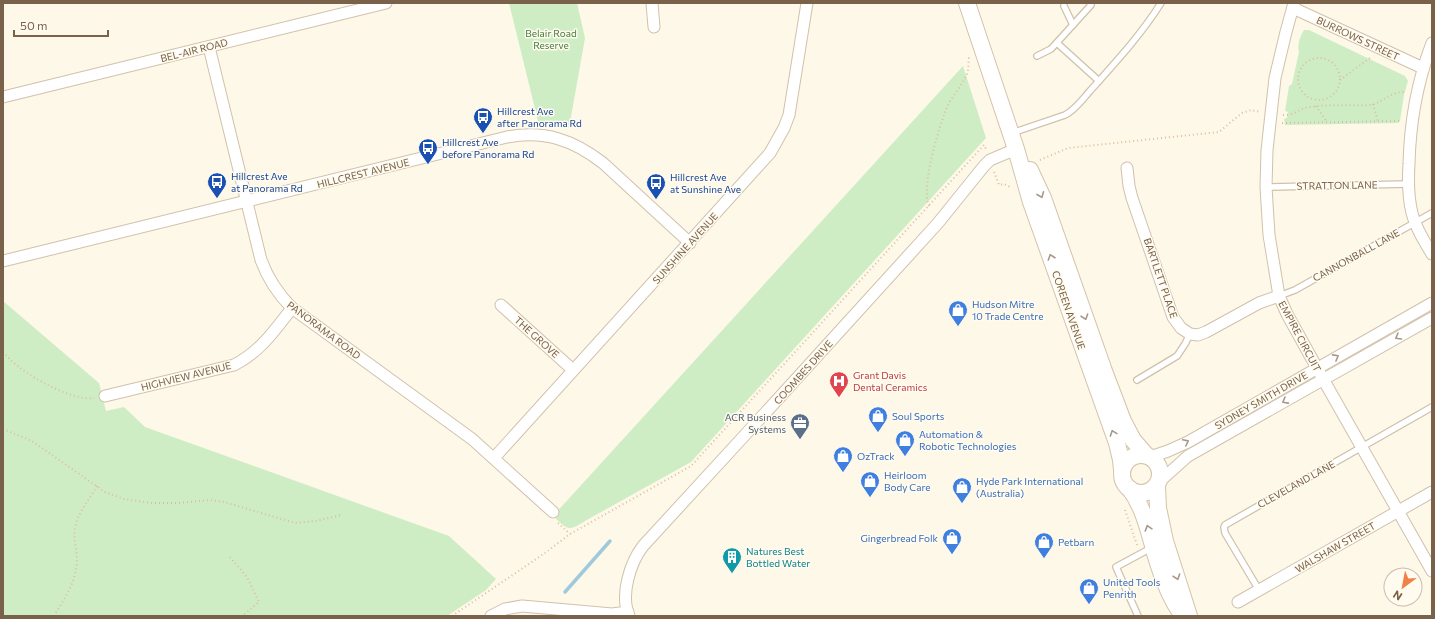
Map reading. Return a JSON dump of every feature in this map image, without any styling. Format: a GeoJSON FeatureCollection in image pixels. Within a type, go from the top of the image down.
{"type":"FeatureCollection","features":[{"type":"Feature","properties":{"kind":"street","name":"BEL-AIR ROAD"},"geometry":{"type":"LineString","coordinates":[[3,97],[386,3]]}},
{"type":"Feature","properties":{"kind":"street"},"geometry":{"type":"LineString","coordinates":[[652,3],[654,27]]}},
{"type":"Feature","properties":{"kind":"street","name":"SUNSHINE AVENUE"},"geometry":{"type":"LineString","coordinates":[[494,458],[762,164],[770,153],[784,128],[792,104],[807,3]]}},
{"type":"Feature","properties":{"kind":"street","name":"COREEN AVENUE"},"geometry":{"type":"LineString","coordinates":[[967,3],[1016,149],[1032,202],[1117,443],[1122,460],[1122,470]]}},
{"type":"Feature","properties":{"kind":"street","name":"BURROWS STREET"},"geometry":{"type":"LineString","coordinates":[[1294,5],[1423,68]]}},
{"type":"Feature","properties":{"kind":"street","name":"EMPIRE CIRCUIT"},"geometry":{"type":"LineString","coordinates":[[1294,5],[1278,63],[1266,150],[1266,187],[1270,248],[1279,296],[1287,314],[1317,368],[1432,571]]}},
{"type":"Feature","properties":{"kind":"street"},"geometry":{"type":"LineString","coordinates":[[1432,43],[1423,68],[1411,126],[1408,184],[1410,202],[1415,222],[1432,254]]}},
{"type":"Feature","properties":{"kind":"street","name":"PANORAMA ROAD"},"geometry":{"type":"LineString","coordinates":[[209,47],[261,260],[276,291],[292,308],[467,436],[494,458],[553,512]]}},
{"type":"Feature","properties":{"kind":"street","name":"HILLCREST AVENUE"},"geometry":{"type":"LineString","coordinates":[[3,261],[508,137],[536,134],[559,138],[571,142],[603,162],[690,243]]}},
{"type":"Feature","properties":{"kind":"street","name":"COREEN AVENUE"},"geometry":{"type":"LineString","coordinates":[[1016,149],[1030,171],[1043,198],[1104,371],[1127,431],[1148,456]]}},
{"type":"Feature","properties":{"kind":"street","name":"COOMBES DRIVE"},"geometry":{"type":"LineString","coordinates":[[628,614],[626,599],[629,575],[636,555],[643,546],[784,394],[938,223],[984,166],[990,160],[1016,149]]}},
{"type":"Feature","properties":{"kind":"street","name":"BARTLETT PLACE"},"geometry":{"type":"LineString","coordinates":[[1127,168],[1132,198],[1173,317],[1178,325],[1190,334]]}},
{"type":"Feature","properties":{"kind":"street"},"geometry":{"type":"LineString","coordinates":[[1190,334],[1202,334],[1259,303],[1279,296]]}},
{"type":"Feature","properties":{"kind":"street","name":"SYDNEY SMITH DRIVE"},"geometry":{"type":"LineString","coordinates":[[1148,456],[1168,451],[1188,442],[1432,302]]}},
{"type":"Feature","properties":{"kind":"street","name":"THE GROVE"},"geometry":{"type":"LineString","coordinates":[[501,304],[573,370]]}},
{"type":"Feature","properties":{"kind":"street","name":"HIGHVIEW AVENUE"},"geometry":{"type":"LineString","coordinates":[[106,396],[234,365],[257,350],[270,337],[292,308]]}},
{"type":"Feature","properties":{"kind":"street","name":"SYDNEY SMITH DRIVE"},"geometry":{"type":"LineString","coordinates":[[1158,483],[1188,456],[1432,318]]}},
{"type":"Feature","properties":{"kind":"street"},"geometry":{"type":"LineString","coordinates":[[1183,616],[1169,594],[1139,504],[1123,481],[1122,470],[1127,461],[1135,456],[1148,456],[1155,461],[1160,471],[1158,483],[1158,508],[1162,528],[1189,616]]}},
{"type":"Feature","properties":{"kind":"street"},"geometry":{"type":"LineString","coordinates":[[1130,489],[1139,493],[1149,492],[1158,483]]}},
{"type":"Feature","properties":{"kind":"street","name":"WALSHAW STREET"},"geometry":{"type":"LineString","coordinates":[[1238,602],[1432,492]]}},
{"type":"Feature","properties":{"kind":"street"},"geometry":{"type":"LineString","coordinates":[[491,616],[505,609],[522,606],[612,614],[628,614]]}},
{"type":"Feature","properties":{"kind":"lane"},"geometry":{"type":"LineString","coordinates":[[1037,56],[1051,49],[1057,43],[1091,5],[1090,3]]}},
{"type":"Feature","properties":{"kind":"lane"},"geometry":{"type":"LineString","coordinates":[[1010,133],[1069,113],[1099,81],[1146,24],[1161,3]]}},
{"type":"Feature","properties":{"kind":"lane"},"geometry":{"type":"LineString","coordinates":[[1064,6],[1073,25]]}},
{"type":"Feature","properties":{"kind":"lane"},"geometry":{"type":"LineString","coordinates":[[1057,43],[1099,81]]}},
{"type":"Feature","properties":{"kind":"lane","name":"STRATTON LANE"},"geometry":{"type":"LineString","coordinates":[[1266,187],[1408,184]]}},
{"type":"Feature","properties":{"kind":"lane","name":"CANNONBALL LANE"},"geometry":{"type":"LineString","coordinates":[[1279,296],[1295,290],[1432,213]]}},
{"type":"Feature","properties":{"kind":"lane"},"geometry":{"type":"LineString","coordinates":[[1137,380],[1175,358],[1183,348],[1190,334]]}},
{"type":"Feature","properties":{"kind":"lane","name":"CLEVELAND LANE"},"geometry":{"type":"LineString","coordinates":[[1259,590],[1225,534],[1225,525],[1432,407]]}},
{"type":"Feature","properties":{"kind":"lane"},"geometry":{"type":"LineString","coordinates":[[1138,616],[1116,567],[1153,546]]}},
{"type":"Feature","properties":{"kind":"path"},"geometry":{"type":"LineString","coordinates":[[929,206],[927,202],[927,188],[931,160],[948,105],[968,72],[969,58],[984,54]]}},
{"type":"Feature","properties":{"kind":"path"},"geometry":{"type":"LineString","coordinates":[[1315,57],[1323,57],[1330,60],[1339,70],[1340,80],[1337,90],[1333,95],[1327,99],[1317,100],[1307,97],[1302,92],[1298,85],[1297,78],[1298,71],[1302,64],[1315,57]]}},
{"type":"Feature","properties":{"kind":"path"},"geometry":{"type":"LineString","coordinates":[[1340,80],[1370,58]]}},
{"type":"Feature","properties":{"kind":"path"},"geometry":{"type":"LineString","coordinates":[[1042,167],[1039,160],[1068,148],[1207,134],[1222,131],[1237,116],[1247,111],[1286,115],[1306,107],[1373,104],[1395,92],[1407,92]]}},
{"type":"Feature","properties":{"kind":"path"},"geometry":{"type":"LineString","coordinates":[[1317,100],[1317,106],[1327,122]]}},
{"type":"Feature","properties":{"kind":"path"},"geometry":{"type":"LineString","coordinates":[[1373,104],[1378,122]]}},
{"type":"Feature","properties":{"kind":"path"},"geometry":{"type":"LineString","coordinates":[[1282,123],[1401,121]]}},
{"type":"Feature","properties":{"kind":"path"},"geometry":{"type":"LineString","coordinates":[[452,616],[507,580],[570,534],[691,466],[984,145]]}},
{"type":"Feature","properties":{"kind":"path"},"geometry":{"type":"LineString","coordinates":[[997,179],[999,185],[1004,184],[1012,189]]}},
{"type":"Feature","properties":{"kind":"path"},"geometry":{"type":"LineString","coordinates":[[3,352],[19,367],[44,382],[73,396],[88,398],[106,396]]}},
{"type":"Feature","properties":{"kind":"path"},"geometry":{"type":"LineString","coordinates":[[3,355],[9,357]]}},
{"type":"Feature","properties":{"kind":"path"},"geometry":{"type":"LineString","coordinates":[[3,429],[32,441],[106,492],[124,499],[152,503],[178,503],[210,500],[224,502],[295,523],[316,521],[341,515]]}},
{"type":"Feature","properties":{"kind":"path"},"geometry":{"type":"LineString","coordinates":[[56,616],[55,614],[74,582],[77,560],[74,540],[76,524],[86,503],[97,486]]}},
{"type":"Feature","properties":{"kind":"path"},"geometry":{"type":"LineString","coordinates":[[553,512],[552,518],[570,534]]}},
{"type":"Feature","properties":{"kind":"path"},"geometry":{"type":"LineString","coordinates":[[230,558],[247,577],[259,602],[242,616]]}},
{"type":"Feature","properties":{"kind":"green space","name":"Belair Road Reserve"},"geometry":{"type":"Polygon","coordinates":[[[509,3],[577,3],[585,38],[569,128],[538,121],[509,3]]]}},
{"type":"Feature","properties":{"kind":"green space"},"geometry":{"type":"Polygon","coordinates":[[[1304,30],[1309,30],[1405,76],[1408,81],[1400,121],[1398,123],[1285,125],[1284,119],[1287,118],[1288,112],[1285,111],[1289,86],[1292,84],[1299,52],[1299,41],[1304,30]]]}},
{"type":"Feature","properties":{"kind":"green space"},"geometry":{"type":"Polygon","coordinates":[[[963,66],[986,138],[691,462],[575,527],[565,527],[553,516],[963,66]]]}},
{"type":"Feature","properties":{"kind":"green space"},"geometry":{"type":"Polygon","coordinates":[[[3,301],[99,383],[106,411],[124,407],[145,427],[449,536],[496,579],[486,590],[447,616],[3,616],[3,301]]]}},
{"type":"Feature","properties":{"kind":"waterway"},"geometry":{"type":"LineString","coordinates":[[565,592],[610,541]]}},
{"type":"Feature","properties":{"kind":"place","name":"Hillcrest Ave after Panorama Rd"},"geometry":{"type":"Point","coordinates":[483,134]}},
{"type":"Feature","properties":{"kind":"place","name":"Hillcrest Ave before Panorama Rd"},"geometry":{"type":"Point","coordinates":[428,165]}},
{"type":"Feature","properties":{"kind":"place","name":"Hillcrest Ave at Panorama Rd"},"geometry":{"type":"Point","coordinates":[217,199]}},
{"type":"Feature","properties":{"kind":"place","name":"Hillcrest Ave at Sunshine Ave"},"geometry":{"type":"Point","coordinates":[656,200]}},
{"type":"Feature","properties":{"kind":"place","name":"Hudson Mitre 10 Trade Centre"},"geometry":{"type":"Point","coordinates":[958,327]}},
{"type":"Feature","properties":{"kind":"place","name":"Grant Davis Dental Ceramics"},"geometry":{"type":"Point","coordinates":[839,398]}},
{"type":"Feature","properties":{"kind":"place","name":"Soul Sports"},"geometry":{"type":"Point","coordinates":[878,433]}},
{"type":"Feature","properties":{"kind":"place","name":"ACR Business Systems"},"geometry":{"type":"Point","coordinates":[800,440]}},
{"type":"Feature","properties":{"kind":"place","name":"Automation & Robotic Technologies"},"geometry":{"type":"Point","coordinates":[905,457]}},
{"type":"Feature","properties":{"kind":"place","name":"OzTrack"},"geometry":{"type":"Point","coordinates":[843,473]}},
{"type":"Feature","properties":{"kind":"place","name":"Heirloom Body Care"},"geometry":{"type":"Point","coordinates":[870,498]}},
{"type":"Feature","properties":{"kind":"place","name":"Hyde Park International (Australia)"},"geometry":{"type":"Point","coordinates":[962,504]}},
{"type":"Feature","properties":{"kind":"place","name":"Gingerbread Folk"},"geometry":{"type":"Point","coordinates":[952,555]}},
{"type":"Feature","properties":{"kind":"place","name":"Petbarn"},"geometry":{"type":"Point","coordinates":[1044,559]}},
{"type":"Feature","properties":{"kind":"place","name":"Natures Best Bottled Water"},"geometry":{"type":"Point","coordinates":[732,574]}},
{"type":"Feature","properties":{"kind":"place","name":"United Tools Penrith"},"geometry":{"type":"Point","coordinates":[1089,605]}}]}
